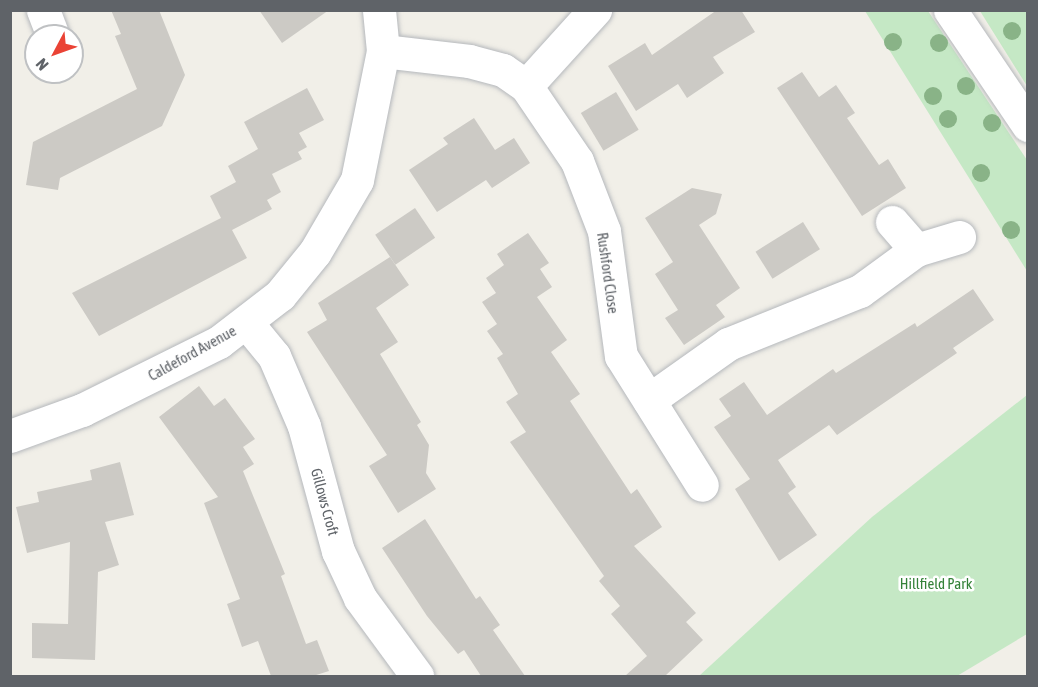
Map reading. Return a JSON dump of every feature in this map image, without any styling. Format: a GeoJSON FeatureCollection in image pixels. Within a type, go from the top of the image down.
{"type":"FeatureCollection","features":[{"type":"Feature","properties":{"kind":"street","name":"Caldeford Avenue"},"geometry":{"type":"LineString","coordinates":[[10,436],[82,410],[219,342],[280,295],[315,252],[357,180],[383,51],[379,10]]}},
{"type":"Feature","properties":{"kind":"street"},"geometry":{"type":"LineString","coordinates":[[526,86],[595,10]]}},
{"type":"Feature","properties":{"kind":"street"},"geometry":{"type":"LineString","coordinates":[[950,10],[1028,125]]}},
{"type":"Feature","properties":{"kind":"street","name":"Rushford Close"},"geometry":{"type":"LineString","coordinates":[[383,51],[469,61],[503,70],[526,86],[577,161],[604,231],[621,356],[702,486]]}},
{"type":"Feature","properties":{"kind":"street"},"geometry":{"type":"LineString","coordinates":[[892,222],[916,250]]}},
{"type":"Feature","properties":{"kind":"street"},"geometry":{"type":"LineString","coordinates":[[649,400],[728,344],[860,291],[916,250],[960,237]]}},
{"type":"Feature","properties":{"kind":"street","name":"Gillows Croft"},"geometry":{"type":"LineString","coordinates":[[246,322],[274,356],[304,426],[338,551],[360,598],[417,676]]}},
{"type":"Feature","properties":{"kind":"green space"},"geometry":{"type":"Polygon","coordinates":[[[865,11],[928,11],[1027,160],[1027,271],[865,11]]]}},
{"type":"Feature","properties":{"kind":"green space"},"geometry":{"type":"Polygon","coordinates":[[[980,11],[1027,11],[1027,86],[980,11]]]}},
{"type":"Feature","properties":{"kind":"green space","name":"Hillfield Park"},"geometry":{"type":"Polygon","coordinates":[[[1027,395],[1027,634],[957,676],[699,676],[872,517],[1027,395]]]}},
{"type":"Feature","properties":{"kind":"building"},"geometry":{"type":"Polygon","coordinates":[[[111,10],[159,10],[185,75],[162,126],[60,178],[58,190],[26,185],[33,142],[137,89],[115,36],[121,34],[111,10]]]}},
{"type":"Feature","properties":{"kind":"building"},"geometry":{"type":"Polygon","coordinates":[[[259,10],[329,10],[282,43],[259,10]]]}},
{"type":"Feature","properties":{"kind":"building"},"geometry":{"type":"Polygon","coordinates":[[[717,10],[741,10],[755,32],[713,57],[724,73],[687,98],[678,84],[636,111],[608,66],[645,43],[652,55],[717,10]]]}},
{"type":"Feature","properties":{"kind":"building"},"geometry":{"type":"Polygon","coordinates":[[[802,72],[819,97],[836,85],[855,113],[847,118],[879,165],[888,159],[906,188],[862,216],[777,88],[802,72]]]}},
{"type":"Feature","properties":{"kind":"building"},"geometry":{"type":"Polygon","coordinates":[[[307,88],[324,120],[299,133],[307,147],[298,152],[302,159],[272,174],[281,192],[267,200],[272,209],[232,230],[247,258],[99,336],[72,293],[221,218],[210,196],[236,182],[228,166],[258,149],[244,122],[307,88]]]}},
{"type":"Feature","properties":{"kind":"building"},"geometry":{"type":"Polygon","coordinates":[[[616,92],[639,130],[604,151],[581,113],[616,92]]]}},
{"type":"Feature","properties":{"kind":"building"},"geometry":{"type":"Polygon","coordinates":[[[474,118],[495,150],[514,138],[530,163],[492,188],[486,180],[437,212],[409,170],[448,144],[443,138],[474,118]]]}},
{"type":"Feature","properties":{"kind":"building"},"geometry":{"type":"Polygon","coordinates":[[[692,188],[722,194],[716,214],[699,225],[740,288],[716,305],[725,317],[684,345],[665,318],[678,310],[655,274],[673,262],[645,218],[692,188]]]}},
{"type":"Feature","properties":{"kind":"building"},"geometry":{"type":"Polygon","coordinates":[[[415,208],[435,238],[395,265],[375,235],[415,208]]]}},
{"type":"Feature","properties":{"kind":"building"},"geometry":{"type":"Polygon","coordinates":[[[803,222],[820,249],[772,279],[756,252],[803,222]]]}},
{"type":"Feature","properties":{"kind":"building"},"geometry":{"type":"Polygon","coordinates":[[[528,233],[549,263],[540,269],[552,287],[537,297],[567,340],[551,352],[580,394],[570,401],[631,494],[637,489],[662,527],[634,546],[696,613],[686,622],[703,640],[665,676],[625,676],[647,656],[611,614],[620,606],[599,581],[604,576],[510,442],[526,432],[506,402],[518,394],[497,358],[503,354],[487,331],[497,324],[482,302],[496,293],[486,278],[504,265],[497,254],[528,233]]]}},
{"type":"Feature","properties":{"kind":"building"},"geometry":{"type":"Polygon","coordinates":[[[390,257],[409,285],[376,308],[398,342],[380,354],[421,422],[417,425],[429,445],[426,473],[436,489],[398,513],[369,466],[387,455],[307,332],[327,320],[318,303],[390,257]]]}},
{"type":"Feature","properties":{"kind":"building"},"geometry":{"type":"Polygon","coordinates":[[[973,289],[994,320],[953,348],[957,353],[837,435],[829,425],[778,460],[796,487],[788,493],[817,535],[779,561],[735,489],[750,479],[714,427],[731,416],[719,399],[744,382],[767,415],[833,369],[836,373],[915,323],[917,327],[973,289]]]}},
{"type":"Feature","properties":{"kind":"building"},"geometry":{"type":"Polygon","coordinates":[[[199,386],[214,406],[225,398],[255,439],[243,447],[254,464],[243,471],[285,574],[281,576],[306,644],[317,640],[329,671],[313,676],[271,676],[258,641],[242,647],[227,604],[240,599],[204,503],[218,497],[159,417],[199,386]]]}},
{"type":"Feature","properties":{"kind":"building"},"geometry":{"type":"Polygon","coordinates":[[[120,462],[134,515],[105,522],[119,565],[98,572],[95,660],[32,658],[32,623],[68,624],[70,542],[27,553],[16,507],[39,502],[37,492],[92,480],[90,470],[120,462]]]}},
{"type":"Feature","properties":{"kind":"building"},"geometry":{"type":"Polygon","coordinates":[[[425,519],[476,599],[480,596],[500,625],[493,630],[525,676],[481,676],[464,650],[458,654],[427,616],[382,548],[425,519]]]}}]}
